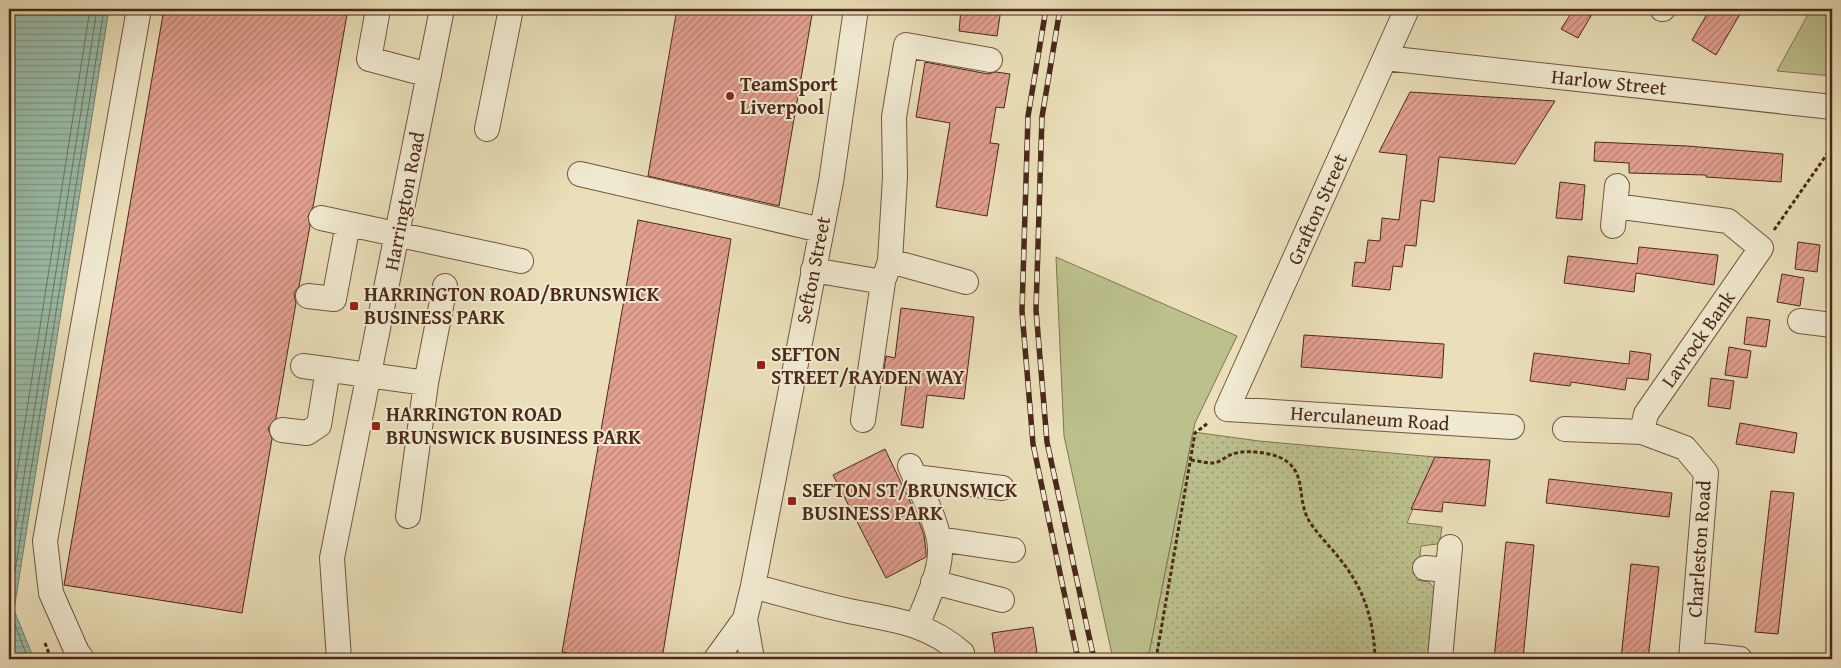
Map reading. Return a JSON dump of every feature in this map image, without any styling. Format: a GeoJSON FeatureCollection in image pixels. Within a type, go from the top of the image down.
{"type":"FeatureCollection","features":[{"type":"Feature","properties":{"kind":"street"},"geometry":{"type":"LineString","coordinates":[[82,659],[76,652],[51,593],[45,541],[139,9]]}},
{"type":"Feature","properties":{"kind":"street"},"geometry":{"type":"LineString","coordinates":[[378,9],[369,59],[429,75]]}},
{"type":"Feature","properties":{"kind":"street","name":"Harrington Road"},"geometry":{"type":"LineString","coordinates":[[339,659],[332,558],[442,9]]}},
{"type":"Feature","properties":{"kind":"street"},"geometry":{"type":"LineString","coordinates":[[487,130],[511,9]]}},
{"type":"Feature","properties":{"kind":"street","name":"Sefton Street"},"geometry":{"type":"LineString","coordinates":[[716,659],[745,619],[753,586],[831,182],[856,9]]}},
{"type":"Feature","properties":{"kind":"street","name":"Grafton Street"},"geometry":{"type":"LineString","coordinates":[[1227,409],[1407,9]]}},
{"type":"Feature","properties":{"kind":"street"},"geometry":{"type":"LineString","coordinates":[[863,420],[887,272],[895,177],[894,117],[906,45],[990,60]]}},
{"type":"Feature","properties":{"kind":"street","name":"Harlow Street"},"geometry":{"type":"LineString","coordinates":[[1385,58],[1832,107]]}},
{"type":"Feature","properties":{"kind":"street"},"geometry":{"type":"LineString","coordinates":[[580,174],[821,230]]}},
{"type":"Feature","properties":{"kind":"street"},"geometry":{"type":"LineString","coordinates":[[1615,206],[1728,221],[1760,248]]}},
{"type":"Feature","properties":{"kind":"street"},"geometry":{"type":"LineString","coordinates":[[320,218],[521,261]]}},
{"type":"Feature","properties":{"kind":"street"},"geometry":{"type":"LineString","coordinates":[[308,296],[334,299],[348,224]]}},
{"type":"Feature","properties":{"kind":"street","name":"Lavrock Bank"},"geometry":{"type":"LineString","coordinates":[[1642,432],[1646,414],[1760,248]]}},
{"type":"Feature","properties":{"kind":"street"},"geometry":{"type":"LineString","coordinates":[[813,270],[887,272],[966,282]]}},
{"type":"Feature","properties":{"kind":"street"},"geometry":{"type":"LineString","coordinates":[[408,516],[426,383],[445,286]]}},
{"type":"Feature","properties":{"kind":"street"},"geometry":{"type":"LineString","coordinates":[[1800,321],[1832,325]]}},
{"type":"Feature","properties":{"kind":"street"},"geometry":{"type":"LineString","coordinates":[[303,366],[370,373],[426,383]]}},
{"type":"Feature","properties":{"kind":"street"},"geometry":{"type":"LineString","coordinates":[[282,430],[307,433],[319,425],[328,369]]}},
{"type":"Feature","properties":{"kind":"street","name":"Herculaneum Road"},"geometry":{"type":"LineString","coordinates":[[1227,409],[1512,427]]}},
{"type":"Feature","properties":{"kind":"street","name":"Charleston Road"},"geometry":{"type":"LineString","coordinates":[[1565,429],[1642,432],[1685,448],[1706,473],[1691,656]]}},
{"type":"Feature","properties":{"kind":"street"},"geometry":{"type":"LineString","coordinates":[[917,625],[930,596],[940,554],[940,539],[912,471],[1002,488]]}},
{"type":"Feature","properties":{"kind":"street"},"geometry":{"type":"LineString","coordinates":[[940,539],[1013,550]]}},
{"type":"Feature","properties":{"kind":"street"},"geometry":{"type":"LineString","coordinates":[[1440,659],[1436,569],[1450,546]]}},
{"type":"Feature","properties":{"kind":"street"},"geometry":{"type":"LineString","coordinates":[[933,582],[1002,600]]}},
{"type":"Feature","properties":{"kind":"street"},"geometry":{"type":"LineString","coordinates":[[753,586],[917,625],[930,630],[962,653]]}},
{"type":"Feature","properties":{"kind":"street","name":"Sefton Street"},"geometry":{"type":"LineString","coordinates":[[745,619],[752,659]]}},
{"type":"Feature","properties":{"kind":"street"},"geometry":{"type":"LineString","coordinates":[[1691,656],[1740,659]]}},
{"type":"Feature","properties":{"kind":"path"},"geometry":{"type":"LineString","coordinates":[[1760,248],[1832,147]]}},
{"type":"Feature","properties":{"kind":"path"},"geometry":{"type":"LineString","coordinates":[[1156,659],[1195,433],[1227,409]]}},
{"type":"Feature","properties":{"kind":"path"},"geometry":{"type":"LineString","coordinates":[[1190,460],[1215,463],[1232,454],[1256,452],[1278,457],[1296,470],[1301,480],[1302,499],[1308,518],[1350,572],[1364,598],[1373,631],[1375,659]]}},
{"type":"Feature","properties":{"kind":"shaded area"},"geometry":{"type":"Polygon","coordinates":[[[1811,9],[1832,9],[1832,76],[1777,71],[1811,9]]]}},
{"type":"Feature","properties":{"kind":"shaded area"},"geometry":{"type":"Polygon","coordinates":[[[1056,257],[1237,336],[1195,423],[1148,659],[1113,659],[1064,436],[1056,257]]]}},
{"type":"Feature","properties":{"kind":"shaded area"},"geometry":{"type":"Polygon","coordinates":[[[1193,432],[1259,441],[1435,457],[1407,523],[1442,527],[1440,540],[1437,544],[1421,546],[1417,580],[1429,582],[1435,589],[1429,659],[1148,659],[1193,432]]]}},
{"type":"Feature","properties":{"kind":"water"},"geometry":{"type":"Polygon","coordinates":[[[9,9],[109,9],[14,610],[34,659],[9,659],[9,9]]]}},
{"type":"Feature","properties":{"kind":"building"},"geometry":{"type":"Polygon","coordinates":[[[164,9],[348,9],[313,207],[308,216],[310,226],[299,286],[294,294],[296,303],[276,418],[268,428],[272,439],[242,613],[64,585],[164,9]]]}},
{"type":"Feature","properties":{"kind":"building","name":"TeamSport Liverpool"},"geometry":{"type":"Polygon","coordinates":[[[677,9],[813,9],[779,206],[648,176],[677,9]]]}},
{"type":"Feature","properties":{"kind":"building"},"geometry":{"type":"Polygon","coordinates":[[[961,9],[1001,9],[997,36],[959,31],[961,9]]]}},
{"type":"Feature","properties":{"kind":"building"},"geometry":{"type":"Polygon","coordinates":[[[1574,9],[1595,9],[1578,38],[1561,29],[1574,9]]]}},
{"type":"Feature","properties":{"kind":"building"},"geometry":{"type":"Polygon","coordinates":[[[1710,9],[1743,9],[1716,55],[1692,40],[1710,9]]]}},
{"type":"Feature","properties":{"kind":"building"},"geometry":{"type":"Polygon","coordinates":[[[925,62],[988,74],[996,72],[1010,74],[1004,108],[996,107],[990,143],[999,144],[987,216],[936,207],[950,123],[916,117],[925,62]]]}},
{"type":"Feature","properties":{"kind":"building"},"geometry":{"type":"Polygon","coordinates":[[[1410,92],[1555,101],[1515,164],[1439,157],[1434,202],[1421,200],[1416,246],[1405,245],[1402,267],[1393,266],[1390,290],[1352,286],[1355,262],[1365,263],[1368,240],[1380,241],[1382,218],[1399,220],[1407,155],[1379,152],[1410,92]]]}},
{"type":"Feature","properties":{"kind":"building"},"geometry":{"type":"Polygon","coordinates":[[[1595,142],[1687,146],[1783,154],[1781,182],[1706,177],[1706,175],[1629,173],[1629,163],[1594,161],[1595,142]]]}},
{"type":"Feature","properties":{"kind":"building"},"geometry":{"type":"Polygon","coordinates":[[[1560,182],[1585,185],[1582,220],[1556,218],[1560,182]]]}},
{"type":"Feature","properties":{"kind":"building"},"geometry":{"type":"Polygon","coordinates":[[[638,220],[731,239],[662,659],[600,659],[562,652],[638,220]]]}},
{"type":"Feature","properties":{"kind":"building"},"geometry":{"type":"Polygon","coordinates":[[[1798,242],[1820,245],[1817,272],[1795,269],[1798,242]]]}},
{"type":"Feature","properties":{"kind":"building"},"geometry":{"type":"Polygon","coordinates":[[[1639,247],[1718,255],[1714,285],[1636,273],[1634,292],[1564,283],[1568,256],[1637,264],[1639,247]]]}},
{"type":"Feature","properties":{"kind":"building"},"geometry":{"type":"Polygon","coordinates":[[[1782,274],[1804,278],[1800,306],[1777,302],[1782,274]]]}},
{"type":"Feature","properties":{"kind":"building"},"geometry":{"type":"Polygon","coordinates":[[[901,308],[974,317],[964,399],[927,395],[923,428],[901,425],[906,385],[882,382],[886,356],[895,358],[901,308]]]}},
{"type":"Feature","properties":{"kind":"building"},"geometry":{"type":"Polygon","coordinates":[[[1747,317],[1770,320],[1766,347],[1744,344],[1747,317]]]}},
{"type":"Feature","properties":{"kind":"building"},"geometry":{"type":"Polygon","coordinates":[[[1304,335],[1444,344],[1442,378],[1301,367],[1304,335]]]}},
{"type":"Feature","properties":{"kind":"building"},"geometry":{"type":"Polygon","coordinates":[[[1729,347],[1751,351],[1747,378],[1725,375],[1729,347]]]}},
{"type":"Feature","properties":{"kind":"building"},"geometry":{"type":"Polygon","coordinates":[[[1630,351],[1651,354],[1648,380],[1627,378],[1625,390],[1571,382],[1570,386],[1530,381],[1534,353],[1629,364],[1630,351]]]}},
{"type":"Feature","properties":{"kind":"building"},"geometry":{"type":"Polygon","coordinates":[[[1711,378],[1734,381],[1730,409],[1708,406],[1711,378]]]}},
{"type":"Feature","properties":{"kind":"building"},"geometry":{"type":"Polygon","coordinates":[[[1740,423],[1797,433],[1794,453],[1736,444],[1740,423]]]}},
{"type":"Feature","properties":{"kind":"building"},"geometry":{"type":"Polygon","coordinates":[[[885,449],[916,514],[924,535],[926,552],[926,557],[886,578],[833,475],[885,449]]]}},
{"type":"Feature","properties":{"kind":"building"},"geometry":{"type":"Polygon","coordinates":[[[1435,457],[1490,460],[1485,506],[1443,502],[1442,512],[1411,509],[1435,457]]]}},
{"type":"Feature","properties":{"kind":"building"},"geometry":{"type":"Polygon","coordinates":[[[1549,479],[1672,493],[1669,517],[1546,503],[1549,479]]]}},
{"type":"Feature","properties":{"kind":"building"},"geometry":{"type":"Polygon","coordinates":[[[1771,491],[1794,493],[1778,634],[1755,632],[1771,491]]]}},
{"type":"Feature","properties":{"kind":"building"},"geometry":{"type":"Polygon","coordinates":[[[1506,542],[1534,545],[1523,659],[1494,659],[1506,542]]]}},
{"type":"Feature","properties":{"kind":"building"},"geometry":{"type":"Polygon","coordinates":[[[1631,564],[1659,567],[1648,659],[1621,659],[1631,564]]]}},
{"type":"Feature","properties":{"kind":"building"},"geometry":{"type":"Polygon","coordinates":[[[1033,627],[1038,659],[996,659],[992,633],[1033,627]]]}},
{"type":"Feature","properties":{"kind":"railway"},"geometry":{"type":"LineString","coordinates":[[1046,9],[1028,116],[1022,311],[1033,444],[1078,659]]}},
{"type":"Feature","properties":{"kind":"railway"},"geometry":{"type":"LineString","coordinates":[[1060,9],[1042,117],[1036,310],[1047,442],[1094,659]]}},
{"type":"Feature","properties":{"kind":"place","name":"TeamSport Liverpool"},"geometry":{"type":"Point","coordinates":[730,96]}},
{"type":"Feature","properties":{"kind":"place","name":"HARRINGTON ROAD/BRUNSWICK BUSINESS PARK"},"geometry":{"type":"Point","coordinates":[354,306]}},
{"type":"Feature","properties":{"kind":"place","name":"SEFTON STREET/RAYDEN WAY"},"geometry":{"type":"Point","coordinates":[761,365]}},
{"type":"Feature","properties":{"kind":"place","name":"HARRINGTON ROAD BRUNSWICK BUSINESS PARK"},"geometry":{"type":"Point","coordinates":[376,426]}},
{"type":"Feature","properties":{"kind":"place","name":"SEFTON ST/BRUNSWICK BUSINESS PARK"},"geometry":{"type":"Point","coordinates":[792,501]}}]}
